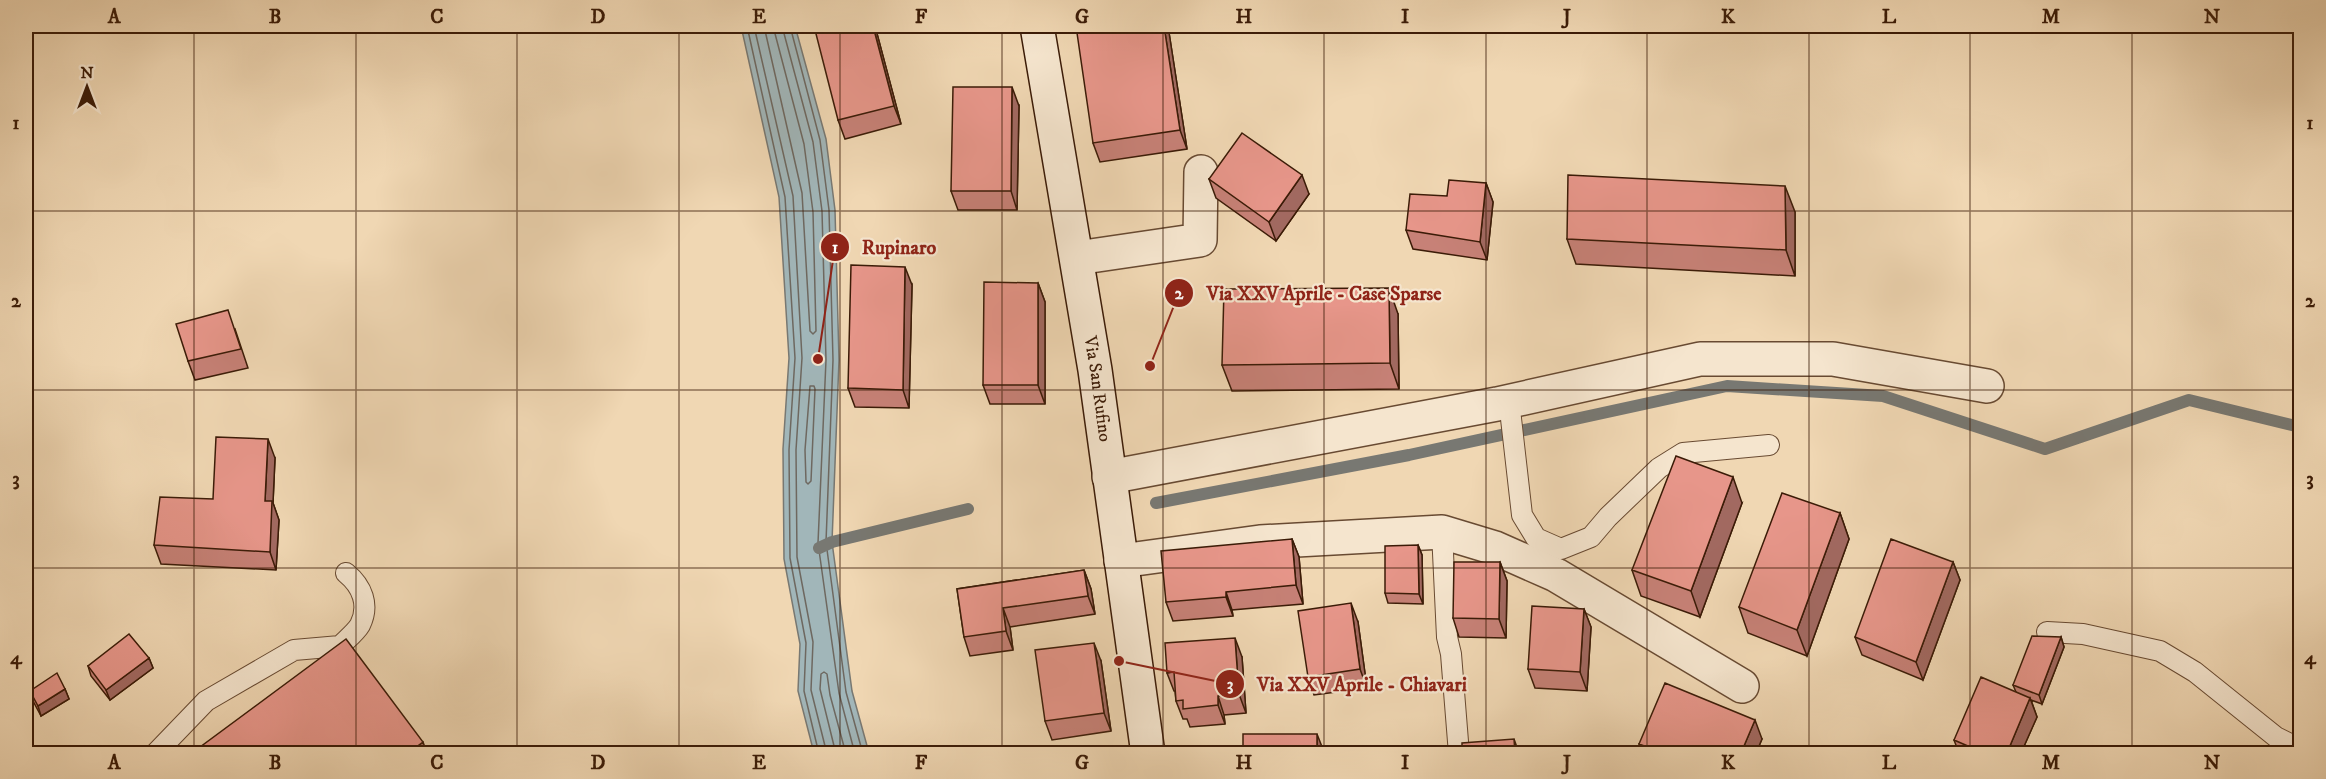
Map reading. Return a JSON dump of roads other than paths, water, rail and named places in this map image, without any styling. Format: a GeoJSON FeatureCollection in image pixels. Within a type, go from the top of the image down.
{"type":"FeatureCollection","features":[{"type":"Feature","properties":{"kind":"street","name":"Via San Rufino"},"geometry":{"type":"LineString","coordinates":[[1036,26],[1077,258],[1148,753]]}},
{"type":"Feature","properties":{"kind":"street"},"geometry":{"type":"LineString","coordinates":[[1077,258],[1200,240],[1201,172]]}},
{"type":"Feature","properties":{"kind":"street"},"geometry":{"type":"LineString","coordinates":[[1109,477],[1509,401],[1700,358],[1833,358],[1987,386]]}},
{"type":"Feature","properties":{"kind":"street"},"geometry":{"type":"LineString","coordinates":[[1121,561],[1260,542],[1442,532],[1495,548],[1556,575],[1742,686]]}},
{"type":"Feature","properties":{"kind":"lane"},"geometry":{"type":"LineString","coordinates":[[1509,401],[1522,515],[1536,538],[1561,549],[1591,537],[1608,517],[1659,468],[1683,453],[1769,446]]}},
{"type":"Feature","properties":{"kind":"lane"},"geometry":{"type":"LineString","coordinates":[[1442,532],[1447,637],[1452,654],[1459,753]]}},
{"type":"Feature","properties":{"kind":"lane"},"geometry":{"type":"LineString","coordinates":[[155,753],[206,701],[294,650],[340,646],[360,625],[364,603],[358,584],[346,573]]}},
{"type":"Feature","properties":{"kind":"lane"},"geometry":{"type":"LineString","coordinates":[[2048,633],[2083,634],[2160,651],[2195,672],[2276,737],[2301,749]]}},
{"type":"Feature","properties":{"kind":"water"},"geometry":{"type":"Polygon","coordinates":[[[741,26],[795,26],[826,139],[835,210],[839,360],[832,542],[852,691],[869,753],[814,753],[798,691],[800,644],[784,559],[783,449],[789,358],[779,197],[741,26]]]}},
{"type":"Feature","properties":{"kind":"waterway"},"geometry":{"type":"LineString","coordinates":[[1156,503],[1409,455],[1727,386],[1883,396],[2045,449],[2189,400],[2300,427]]}},
{"type":"Feature","properties":{"kind":"waterway"},"geometry":{"type":"LineString","coordinates":[[819,548],[832,542],[968,509]]}},
{"type":"Feature","properties":{"kind":"place","name":"Rupinaro"},"geometry":{"type":"Point","coordinates":[818,359]}},
{"type":"Feature","properties":{"kind":"place","name":"Via XXV Aprile - Case Sparse"},"geometry":{"type":"Point","coordinates":[1150,366]}},
{"type":"Feature","properties":{"kind":"place","name":"Via XXV Aprile - Chiavari"},"geometry":{"type":"Point","coordinates":[1119,661]}}]}
